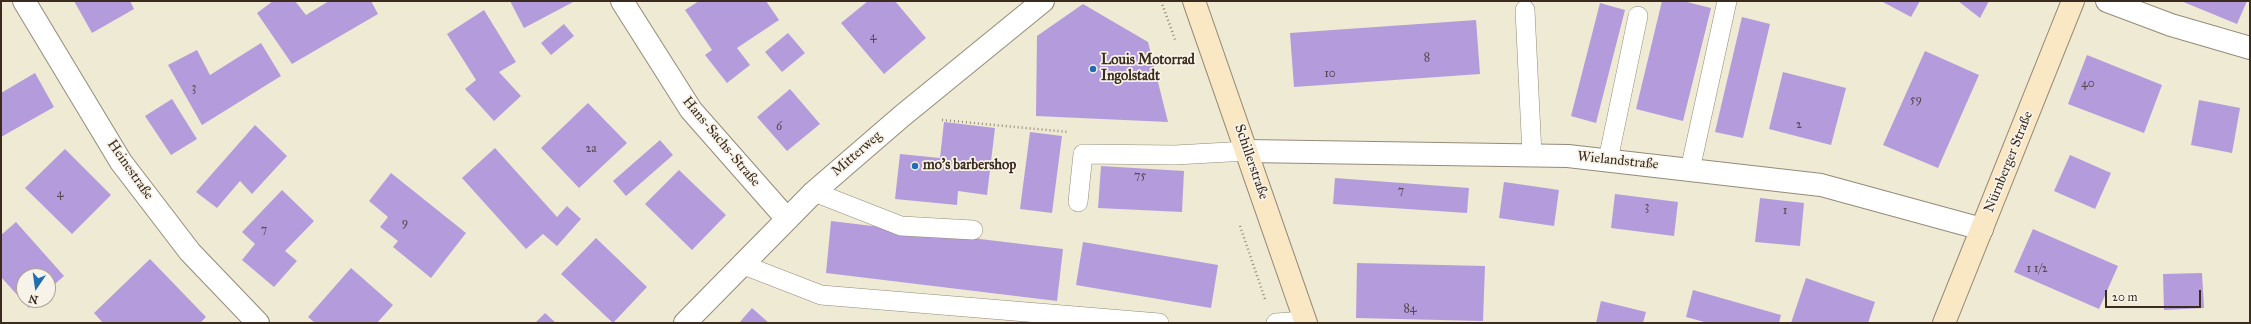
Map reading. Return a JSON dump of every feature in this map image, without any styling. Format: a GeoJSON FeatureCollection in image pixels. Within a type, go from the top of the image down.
{"type":"FeatureCollection","features":[{"type":"Feature","properties":{"kind":"street","name":"Heinestraße"},"geometry":{"type":"LineString","coordinates":[[24,1],[121,162],[190,252],[258,323]]}},
{"type":"Feature","properties":{"kind":"street","name":"Hans-Sachs-Straße"},"geometry":{"type":"LineString","coordinates":[[622,1],[691,110],[787,219]]}},
{"type":"Feature","properties":{"kind":"street","name":"Mitterweg"},"geometry":{"type":"LineString","coordinates":[[685,323],[741,264],[814,192],[902,116],[1043,1]]}},
{"type":"Feature","properties":{"kind":"street","name":"Schillerstraße"},"geometry":{"type":"LineString","coordinates":[[1194,1],[1306,322]]}},
{"type":"Feature","properties":{"kind":"street","name":"Nürnberger Straße"},"geometry":{"type":"LineString","coordinates":[[1947,322],[1982,229],[2073,1]]}},
{"type":"Feature","properties":{"kind":"street"},"geometry":{"type":"LineString","coordinates":[[2107,1],[2171,25],[2250,48]]}},
{"type":"Feature","properties":{"kind":"street","name":"Wielandstraße"},"geometry":{"type":"LineString","coordinates":[[1247,151],[1532,155],[1568,156],[1608,160],[1821,185],[1982,229]]}},
{"type":"Feature","properties":{"kind":"lane"},"geometry":{"type":"LineString","coordinates":[[1690,170],[1727,1]]}},
{"type":"Feature","properties":{"kind":"lane"},"geometry":{"type":"LineString","coordinates":[[1525,10],[1532,155]]}},
{"type":"Feature","properties":{"kind":"lane"},"geometry":{"type":"LineString","coordinates":[[1608,160],[1638,16]]}},
{"type":"Feature","properties":{"kind":"lane"},"geometry":{"type":"LineString","coordinates":[[1078,202],[1083,154],[1175,154],[1247,151]]}},
{"type":"Feature","properties":{"kind":"lane"},"geometry":{"type":"LineString","coordinates":[[814,192],[901,226],[973,230]]}},
{"type":"Feature","properties":{"kind":"lane"},"geometry":{"type":"LineString","coordinates":[[741,264],[820,295],[1159,323]]}},
{"type":"Feature","properties":{"kind":"lane"},"geometry":{"type":"LineString","coordinates":[[1276,323],[1306,322]]}},
{"type":"Feature","properties":{"kind":"path"},"geometry":{"type":"LineString","coordinates":[[902,116],[1073,133]]}},
{"type":"Feature","properties":{"kind":"building"},"geometry":{"type":"Polygon","coordinates":[[[74,1],[130,1],[134,9],[92,33],[74,1]]]}},
{"type":"Feature","properties":{"kind":"building"},"geometry":{"type":"Polygon","coordinates":[[[273,1],[295,1],[306,15],[329,1],[371,1],[378,14],[292,64],[257,13],[273,1]]]}},
{"type":"Feature","properties":{"kind":"building"},"geometry":{"type":"Polygon","coordinates":[[[510,1],[575,1],[524,28],[510,1]]]}},
{"type":"Feature","properties":{"kind":"building"},"geometry":{"type":"Polygon","coordinates":[[[699,1],[766,1],[779,20],[737,48],[750,65],[727,83],[705,55],[712,50],[685,10],[699,1]]]}},
{"type":"Feature","properties":{"kind":"building"},"geometry":{"type":"Polygon","coordinates":[[[868,1],[895,1],[926,38],[884,74],[841,23],[868,1]]]}},
{"type":"Feature","properties":{"kind":"building"},"geometry":{"type":"Polygon","coordinates":[[[1662,1],[1683,1],[1711,8],[1683,121],[1636,109],[1662,1]]]}},
{"type":"Feature","properties":{"kind":"building"},"geometry":{"type":"Polygon","coordinates":[[[1881,1],[1920,1],[1911,17],[1881,1]]]}},
{"type":"Feature","properties":{"kind":"building"},"geometry":{"type":"Polygon","coordinates":[[[1958,1],[1989,1],[1980,18],[1958,1]]]}},
{"type":"Feature","properties":{"kind":"building"},"geometry":{"type":"Polygon","coordinates":[[[2181,1],[2247,1],[2237,24],[2181,1]]]}},
{"type":"Feature","properties":{"kind":"building"},"geometry":{"type":"Polygon","coordinates":[[[1600,3],[1625,10],[1596,123],[1571,116],[1600,3]]]}},
{"type":"Feature","properties":{"kind":"building"},"geometry":{"type":"Polygon","coordinates":[[[1083,4],[1148,42],[1168,122],[1036,116],[1037,36],[1083,4]]]}},
{"type":"Feature","properties":{"kind":"building"},"geometry":{"type":"Polygon","coordinates":[[[484,10],[516,62],[499,72],[521,96],[494,121],[465,89],[476,80],[447,34],[484,10]]]}},
{"type":"Feature","properties":{"kind":"building"},"geometry":{"type":"Polygon","coordinates":[[[1742,17],[1770,24],[1743,138],[1715,132],[1742,17]]]}},
{"type":"Feature","properties":{"kind":"building"},"geometry":{"type":"Polygon","coordinates":[[[1476,20],[1480,74],[1294,87],[1290,33],[1476,20]]]}},
{"type":"Feature","properties":{"kind":"building"},"geometry":{"type":"Polygon","coordinates":[[[564,24],[574,36],[551,55],[541,43],[564,24]]]}},
{"type":"Feature","properties":{"kind":"building"},"geometry":{"type":"Polygon","coordinates":[[[788,33],[805,53],[782,72],[765,52],[788,33]]]}},
{"type":"Feature","properties":{"kind":"building"},"geometry":{"type":"Polygon","coordinates":[[[261,43],[281,76],[202,125],[168,65],[197,50],[210,75],[261,43]]]}},
{"type":"Feature","properties":{"kind":"building"},"geometry":{"type":"Polygon","coordinates":[[[1925,51],[1979,75],[1938,168],[1883,145],[1925,51]]]}},
{"type":"Feature","properties":{"kind":"building"},"geometry":{"type":"Polygon","coordinates":[[[2087,55],[2162,85],[2144,133],[2068,104],[2087,55]]]}},
{"type":"Feature","properties":{"kind":"building"},"geometry":{"type":"Polygon","coordinates":[[[1783,72],[1846,88],[1831,145],[1769,129],[1783,72]]]}},
{"type":"Feature","properties":{"kind":"building"},"geometry":{"type":"Polygon","coordinates":[[[35,73],[54,107],[1,137],[1,93],[35,73]]]}},
{"type":"Feature","properties":{"kind":"building"},"geometry":{"type":"Polygon","coordinates":[[[790,89],[820,124],[787,151],[757,117],[790,89]]]}},
{"type":"Feature","properties":{"kind":"building"},"geometry":{"type":"Polygon","coordinates":[[[172,99],[197,139],[171,155],[145,116],[172,99]]]}},
{"type":"Feature","properties":{"kind":"building"},"geometry":{"type":"Polygon","coordinates":[[[2199,100],[2240,108],[2232,153],[2191,145],[2199,100]]]}},
{"type":"Feature","properties":{"kind":"building"},"geometry":{"type":"Polygon","coordinates":[[[588,103],[627,143],[579,188],[541,148],[588,103]]]}},
{"type":"Feature","properties":{"kind":"building"},"geometry":{"type":"Polygon","coordinates":[[[944,122],[995,128],[987,195],[958,191],[957,205],[895,199],[900,154],[940,158],[944,122]]]}},
{"type":"Feature","properties":{"kind":"building"},"geometry":{"type":"Polygon","coordinates":[[[255,125],[287,156],[252,194],[240,181],[217,208],[196,192],[255,125]]]}},
{"type":"Feature","properties":{"kind":"building"},"geometry":{"type":"Polygon","coordinates":[[[1030,132],[1062,136],[1052,213],[1020,209],[1030,132]]]}},
{"type":"Feature","properties":{"kind":"building"},"geometry":{"type":"Polygon","coordinates":[[[660,140],[673,155],[626,196],[613,181],[660,140]]]}},
{"type":"Feature","properties":{"kind":"building"},"geometry":{"type":"Polygon","coordinates":[[[495,148],[557,217],[567,206],[581,219],[557,246],[543,234],[526,249],[462,178],[495,148]]]}},
{"type":"Feature","properties":{"kind":"building"},"geometry":{"type":"Polygon","coordinates":[[[65,149],[111,195],[72,234],[25,188],[65,149]]]}},
{"type":"Feature","properties":{"kind":"building"},"geometry":{"type":"Polygon","coordinates":[[[2070,155],[2111,173],[2095,209],[2054,191],[2070,155]]]}},
{"type":"Feature","properties":{"kind":"building"},"geometry":{"type":"Polygon","coordinates":[[[1101,166],[1184,171],[1182,212],[1098,208],[1101,166]]]}},
{"type":"Feature","properties":{"kind":"building"},"geometry":{"type":"Polygon","coordinates":[[[679,170],[726,215],[692,250],[645,204],[679,170]]]}},
{"type":"Feature","properties":{"kind":"building"},"geometry":{"type":"Polygon","coordinates":[[[391,173],[466,233],[431,278],[393,247],[398,241],[380,227],[388,217],[369,201],[391,173]]]}},
{"type":"Feature","properties":{"kind":"building"},"geometry":{"type":"Polygon","coordinates":[[[1335,178],[1469,188],[1467,213],[1333,204],[1335,178]]]}},
{"type":"Feature","properties":{"kind":"building"},"geometry":{"type":"Polygon","coordinates":[[[1504,182],[1559,190],[1554,226],[1499,218],[1504,182]]]}},
{"type":"Feature","properties":{"kind":"building"},"geometry":{"type":"Polygon","coordinates":[[[282,190],[314,221],[285,251],[297,261],[274,287],[242,260],[255,244],[242,232],[282,190]]]}},
{"type":"Feature","properties":{"kind":"building"},"geometry":{"type":"Polygon","coordinates":[[[1615,194],[1678,202],[1674,236],[1611,228],[1615,194]]]}},
{"type":"Feature","properties":{"kind":"building"},"geometry":{"type":"Polygon","coordinates":[[[1760,198],[1804,203],[1800,246],[1755,242],[1760,198]]]}},
{"type":"Feature","properties":{"kind":"building"},"geometry":{"type":"Polygon","coordinates":[[[831,221],[1063,249],[1057,301],[826,273],[831,221]]]}},
{"type":"Feature","properties":{"kind":"building"},"geometry":{"type":"Polygon","coordinates":[[[16,222],[64,276],[56,283],[56,268],[16,268],[16,294],[1,277],[1,235],[16,222]]]}},
{"type":"Feature","properties":{"kind":"building"},"geometry":{"type":"Polygon","coordinates":[[[2033,229],[2118,266],[2099,309],[2014,272],[2033,229]]]}},
{"type":"Feature","properties":{"kind":"building"},"geometry":{"type":"Polygon","coordinates":[[[596,238],[647,287],[613,323],[561,274],[596,238]]]}},
{"type":"Feature","properties":{"kind":"building"},"geometry":{"type":"Polygon","coordinates":[[[1083,242],[1218,265],[1211,308],[1076,285],[1083,242]]]}},
{"type":"Feature","properties":{"kind":"building"},"geometry":{"type":"Polygon","coordinates":[[[150,259],[206,317],[200,323],[103,323],[94,313],[150,259]]]}},
{"type":"Feature","properties":{"kind":"building"},"geometry":{"type":"Polygon","coordinates":[[[1357,263],[1485,266],[1483,321],[1356,318],[1357,263]]]}},
{"type":"Feature","properties":{"kind":"building"},"geometry":{"type":"Polygon","coordinates":[[[351,268],[393,305],[377,323],[315,323],[308,317],[351,268]]]}},
{"type":"Feature","properties":{"kind":"building"},"geometry":{"type":"Polygon","coordinates":[[[2202,273],[2204,308],[2164,310],[2163,274],[2202,273]]]}},
{"type":"Feature","properties":{"kind":"building"},"geometry":{"type":"Polygon","coordinates":[[[1806,278],[1875,302],[1868,323],[1791,323],[1806,278]]]}},
{"type":"Feature","properties":{"kind":"building"},"geometry":{"type":"Polygon","coordinates":[[[1693,290],[1781,315],[1779,323],[1708,323],[1686,317],[1693,290]]]}},
{"type":"Feature","properties":{"kind":"building"},"geometry":{"type":"Polygon","coordinates":[[[1601,301],[1646,312],[1643,323],[1596,323],[1601,301]]]}},
{"type":"Feature","properties":{"kind":"building"},"geometry":{"type":"Polygon","coordinates":[[[752,308],[769,323],[739,323],[752,308]]]}},
{"type":"Feature","properties":{"kind":"building"},"geometry":{"type":"Polygon","coordinates":[[[545,313],[556,323],[535,323],[545,313]]]}},
{"type":"Feature","properties":{"kind":"place","name":"Louis Motorrad Ingolstadt"},"geometry":{"type":"Point","coordinates":[1093,69]}},
{"type":"Feature","properties":{"kind":"place","name":"mo's barbershop"},"geometry":{"type":"Point","coordinates":[915,166]}}]}
